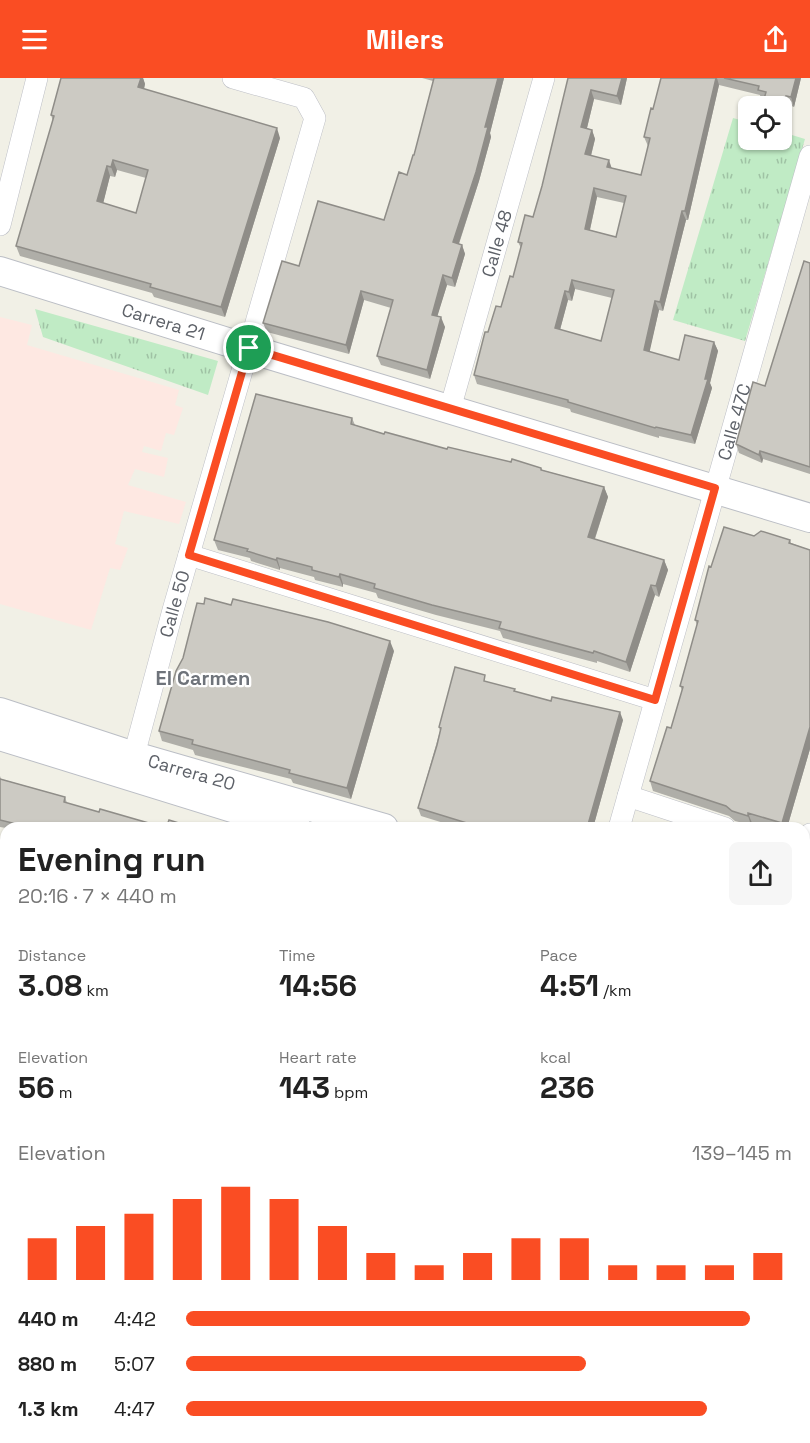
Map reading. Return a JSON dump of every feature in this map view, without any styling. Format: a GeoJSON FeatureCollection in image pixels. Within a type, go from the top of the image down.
{"type":"FeatureCollection","features":[{"type":"Feature","properties":{"kind":"main road","name":"Carrera 21"},"geometry":{"type":"LineString","coordinates":[[0,271],[810,518]]}},
{"type":"Feature","properties":{"kind":"main road","name":"Carrera 20"},"geometry":{"type":"LineString","coordinates":[[0,712],[131,766],[281,822]]}},
{"type":"Feature","properties":{"kind":"main road","name":"Carrera 20"},"geometry":{"type":"LineString","coordinates":[[0,736],[360,822]]}},
{"type":"Feature","properties":{"kind":"street"},"geometry":{"type":"LineString","coordinates":[[0,225],[37,78]]}},
{"type":"Feature","properties":{"kind":"street","name":"Calle 50"},"geometry":{"type":"LineString","coordinates":[[131,766],[189,555],[315,118],[304,98],[233,78]]}},
{"type":"Feature","properties":{"kind":"street","name":"Calle 48"},"geometry":{"type":"LineString","coordinates":[[450,409],[544,78]]}},
{"type":"Feature","properties":{"kind":"street","name":"Calle 47C"},"geometry":{"type":"LineString","coordinates":[[621,822],[810,156]]}},
{"type":"Feature","properties":{"kind":"street"},"geometry":{"type":"LineString","coordinates":[[189,555],[655,700]]}},
{"type":"Feature","properties":{"kind":"street"},"geometry":{"type":"LineString","coordinates":[[628,796],[707,822]]}},
{"type":"Feature","properties":{"kind":"shaded area"},"geometry":{"type":"Polygon","coordinates":[[[0,317],[32,325],[27,345],[179,390],[175,405],[183,408],[174,435],[166,433],[161,451],[144,446],[142,452],[168,458],[164,477],[135,469],[128,485],[186,502],[179,524],[124,511],[115,544],[128,548],[120,570],[110,568],[91,630],[0,604],[0,317]]]}},
{"type":"Feature","properties":{"kind":"green space"},"geometry":{"type":"Polygon","coordinates":[[[733,118],[738,119],[738,150],[792,150],[792,135],[805,139],[745,341],[673,320],[733,118]]]}},
{"type":"Feature","properties":{"kind":"green space"},"geometry":{"type":"Polygon","coordinates":[[[35,309],[218,361],[208,395],[43,337],[35,309]]]}},
{"type":"Feature","properties":{"kind":"building"},"geometry":{"type":"Polygon","coordinates":[[[61,78],[141,78],[138,87],[277,128],[221,307],[150,287],[151,284],[16,246],[54,116],[51,115],[61,78]],[[113,160],[111,167],[107,166],[97,201],[136,213],[148,170],[113,160]]]}},
{"type":"Feature","properties":{"kind":"building"},"geometry":{"type":"Polygon","coordinates":[[[434,78],[498,78],[476,172],[453,242],[462,245],[452,278],[443,275],[432,315],[441,317],[427,370],[377,356],[393,300],[361,291],[346,345],[263,323],[282,261],[299,266],[318,201],[384,220],[399,172],[407,175],[434,78]]]}},
{"type":"Feature","properties":{"kind":"building"},"geometry":{"type":"Polygon","coordinates":[[[568,78],[622,78],[617,96],[591,90],[581,127],[592,130],[585,154],[609,160],[607,167],[641,175],[650,138],[644,137],[661,78],[716,78],[685,211],[682,211],[660,302],[655,301],[644,350],[679,360],[685,335],[714,342],[705,379],[708,379],[691,435],[655,428],[568,402],[568,400],[474,375],[485,332],[488,332],[496,306],[501,307],[510,276],[513,277],[522,243],[518,242],[525,215],[533,217],[568,78]],[[594,188],[585,229],[616,237],[626,196],[594,188]],[[572,280],[569,292],[565,291],[555,328],[601,341],[614,290],[572,280]]]}},
{"type":"Feature","properties":{"kind":"building"},"geometry":{"type":"Polygon","coordinates":[[[724,78],[796,78],[791,96],[765,96],[766,92],[758,90],[759,86],[724,78]]]}},
{"type":"Feature","properties":{"kind":"building"},"geometry":{"type":"Polygon","coordinates":[[[804,261],[810,263],[810,467],[760,451],[759,455],[736,444],[753,382],[765,386],[804,261]]]}},
{"type":"Feature","properties":{"kind":"building"},"geometry":{"type":"Polygon","coordinates":[[[256,394],[352,418],[351,424],[384,434],[385,432],[447,449],[448,447],[511,462],[512,459],[541,468],[541,470],[604,487],[588,537],[664,560],[656,586],[651,585],[626,662],[594,651],[593,653],[499,628],[501,622],[374,588],[375,584],[340,574],[339,577],[312,570],[312,567],[277,558],[276,560],[247,551],[248,549],[214,540],[256,394]]]}},
{"type":"Feature","properties":{"kind":"building"},"geometry":{"type":"Polygon","coordinates":[[[724,527],[754,536],[761,531],[790,540],[789,543],[810,550],[810,727],[782,822],[748,813],[748,816],[732,811],[726,806],[650,781],[667,727],[671,728],[683,687],[680,686],[698,621],[695,620],[709,566],[711,567],[724,527]]]}},
{"type":"Feature","properties":{"kind":"building"},"geometry":{"type":"Polygon","coordinates":[[[205,598],[231,605],[233,599],[328,622],[390,641],[347,788],[192,744],[193,740],[159,731],[176,671],[183,658],[197,603],[204,604],[205,598]]]}},
{"type":"Feature","properties":{"kind":"building"},"geometry":{"type":"Polygon","coordinates":[[[455,667],[485,675],[484,681],[515,689],[514,691],[551,701],[552,697],[620,712],[589,822],[464,822],[418,808],[437,745],[441,728],[439,727],[455,667]]]}},
{"type":"Feature","properties":{"kind":"building"},"geometry":{"type":"Polygon","coordinates":[[[0,779],[65,797],[64,802],[99,812],[100,809],[145,822],[8,822],[0,820],[0,779]]]}},
{"type":"Feature","properties":{"kind":"district","name":"El Carmen"},"geometry":{"type":"Point","coordinates":[203,678]}},
{"type":"Feature","properties":{"kind":"route"},"geometry":{"type":"LineString","coordinates":[[249,348],[715,488],[655,700],[189,555],[249,348]]}}]}
